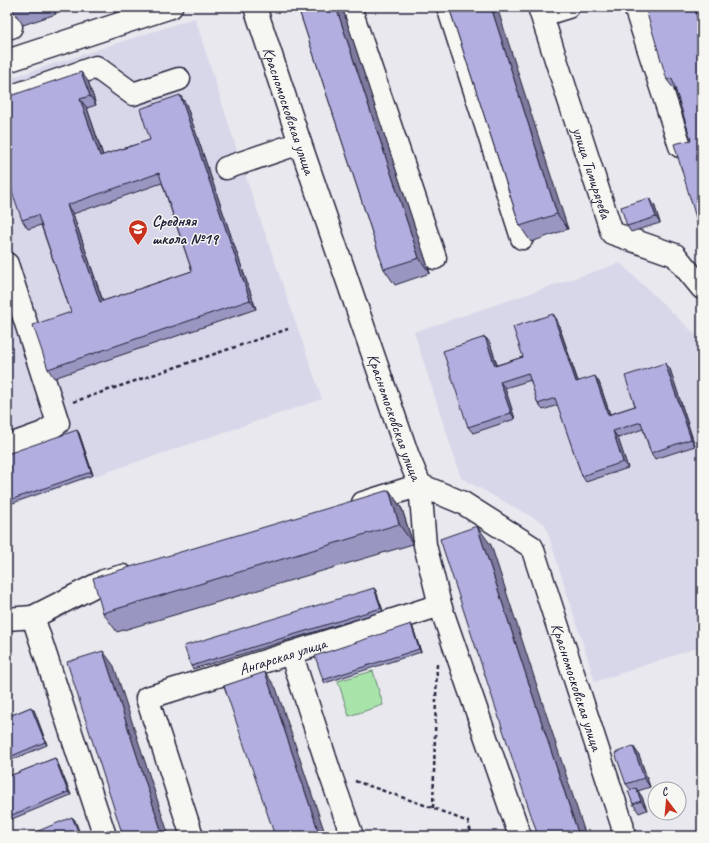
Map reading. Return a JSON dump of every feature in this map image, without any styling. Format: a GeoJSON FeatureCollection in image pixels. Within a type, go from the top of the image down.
{"type":"FeatureCollection","features":[{"type":"Feature","properties":{"kind":"street"},"geometry":{"type":"LineString","coordinates":[[7,61],[171,7]]}},
{"type":"Feature","properties":{"kind":"street","name":"Красномосковская улица"},"geometry":{"type":"LineString","coordinates":[[255,7],[300,143],[408,456],[420,486],[463,503],[532,547],[622,824],[624,836]]}},
{"type":"Feature","properties":{"kind":"street"},"geometry":{"type":"LineString","coordinates":[[350,7],[435,258]]}},
{"type":"Feature","properties":{"kind":"street"},"geometry":{"type":"LineString","coordinates":[[448,7],[522,238]]}},
{"type":"Feature","properties":{"kind":"street"},"geometry":{"type":"LineString","coordinates":[[541,11],[568,7]]}},
{"type":"Feature","properties":{"kind":"street"},"geometry":{"type":"LineString","coordinates":[[635,7],[680,146]]}},
{"type":"Feature","properties":{"kind":"street","name":"улица Тимирязева"},"geometry":{"type":"LineString","coordinates":[[541,11],[612,233],[675,255],[702,288]]}},
{"type":"Feature","properties":{"kind":"street"},"geometry":{"type":"LineString","coordinates":[[7,98],[96,66],[133,94],[179,79]]}},
{"type":"Feature","properties":{"kind":"street"},"geometry":{"type":"LineString","coordinates":[[226,168],[300,143]]}},
{"type":"Feature","properties":{"kind":"street"},"geometry":{"type":"LineString","coordinates":[[7,264],[58,423],[43,433],[7,446]]}},
{"type":"Feature","properties":{"kind":"street"},"geometry":{"type":"LineString","coordinates":[[344,508],[420,486],[425,545],[440,605],[520,836]]}},
{"type":"Feature","properties":{"kind":"street"},"geometry":{"type":"LineString","coordinates":[[7,619],[33,617],[104,581],[141,570]]}},
{"type":"Feature","properties":{"kind":"street","name":"Ангарская улица"},"geometry":{"type":"LineString","coordinates":[[192,836],[147,698],[440,605]]}},
{"type":"Feature","properties":{"kind":"street"},"geometry":{"type":"LineString","coordinates":[[33,617],[105,836]]}},
{"type":"Feature","properties":{"kind":"street"},"geometry":{"type":"LineString","coordinates":[[291,653],[352,836]]}},
{"type":"Feature","properties":{"kind":"path"},"geometry":{"type":"LineString","coordinates":[[53,408],[288,329]]}},
{"type":"Feature","properties":{"kind":"path"},"geometry":{"type":"LineString","coordinates":[[433,808],[437,647],[450,637]]}},
{"type":"Feature","properties":{"kind":"path"},"geometry":{"type":"LineString","coordinates":[[330,773],[433,808],[468,822],[472,836]]}},
{"type":"Feature","properties":{"kind":"shaded area","name":"Средняя школа №19"},"geometry":{"type":"Polygon","coordinates":[[[195,18],[241,163],[322,399],[7,506],[7,79],[195,18]]]}},
{"type":"Feature","properties":{"kind":"shaded area"},"geometry":{"type":"Polygon","coordinates":[[[620,263],[695,334],[702,355],[702,646],[595,682],[545,524],[461,478],[414,332],[620,263]]]}},
{"type":"Feature","properties":{"kind":"green space"},"geometry":{"type":"Polygon","coordinates":[[[373,671],[383,705],[349,716],[338,681],[373,671]]]}},
{"type":"Feature","properties":{"kind":"building"},"geometry":{"type":"Polygon","coordinates":[[[298,7],[336,7],[419,258],[384,269],[298,7]]]}},
{"type":"Feature","properties":{"kind":"building"},"geometry":{"type":"Polygon","coordinates":[[[449,7],[491,7],[557,214],[520,226],[449,7]]]}},
{"type":"Feature","properties":{"kind":"building"},"geometry":{"type":"Polygon","coordinates":[[[645,7],[694,7],[702,32],[702,238],[674,144],[691,140],[672,78],[667,80],[645,7]]]}},
{"type":"Feature","properties":{"kind":"building"},"geometry":{"type":"Polygon","coordinates":[[[81,72],[90,96],[80,99],[100,156],[150,140],[140,109],[180,95],[250,300],[48,369],[33,325],[71,312],[38,215],[22,220],[7,177],[7,97],[81,72]],[[159,173],[67,205],[100,302],[192,271],[159,173]]]}},
{"type":"Feature","properties":{"kind":"building"},"geometry":{"type":"Polygon","coordinates":[[[649,198],[656,217],[627,226],[621,207],[649,198]]]}},
{"type":"Feature","properties":{"kind":"building"},"geometry":{"type":"Polygon","coordinates":[[[553,314],[576,382],[595,376],[608,415],[635,406],[625,376],[665,363],[691,439],[651,453],[641,422],[613,431],[623,462],[582,476],[555,398],[538,404],[528,373],[500,382],[511,413],[468,427],[443,351],[485,337],[495,366],[523,357],[513,327],[553,314]]]}},
{"type":"Feature","properties":{"kind":"building"},"geometry":{"type":"Polygon","coordinates":[[[77,430],[91,472],[7,501],[7,454],[77,430]]]}},
{"type":"Feature","properties":{"kind":"building"},"geometry":{"type":"Polygon","coordinates":[[[389,490],[399,524],[103,613],[93,578],[389,490]]]}},
{"type":"Feature","properties":{"kind":"building"},"geometry":{"type":"Polygon","coordinates":[[[477,526],[579,836],[538,836],[440,539],[477,526]]]}},
{"type":"Feature","properties":{"kind":"building"},"geometry":{"type":"Polygon","coordinates":[[[374,588],[381,608],[191,666],[184,646],[374,588]]]}},
{"type":"Feature","properties":{"kind":"building"},"geometry":{"type":"Polygon","coordinates":[[[411,624],[419,649],[323,680],[315,656],[411,624]]]}},
{"type":"Feature","properties":{"kind":"building"},"geometry":{"type":"Polygon","coordinates":[[[103,651],[163,836],[123,836],[67,662],[103,651]]]}},
{"type":"Feature","properties":{"kind":"building"},"geometry":{"type":"Polygon","coordinates":[[[265,672],[320,836],[275,836],[224,686],[265,672]]]}},
{"type":"Feature","properties":{"kind":"building"},"geometry":{"type":"Polygon","coordinates":[[[31,707],[45,742],[7,758],[7,717],[31,707]]]}},
{"type":"Feature","properties":{"kind":"building"},"geometry":{"type":"Polygon","coordinates":[[[633,746],[644,778],[626,784],[615,753],[633,746]]]}},
{"type":"Feature","properties":{"kind":"building"},"geometry":{"type":"Polygon","coordinates":[[[55,758],[68,792],[7,817],[7,777],[55,758]]]}},
{"type":"Feature","properties":{"kind":"building"},"geometry":{"type":"Polygon","coordinates":[[[636,788],[641,801],[633,804],[628,791],[636,788]]]}},
{"type":"Feature","properties":{"kind":"building"},"geometry":{"type":"Polygon","coordinates":[[[72,817],[80,836],[26,836],[72,817]]]}},
{"type":"Feature","properties":{"kind":"place","name":"Средняя школа №19"},"geometry":{"type":"Point","coordinates":[138,246]}}]}
